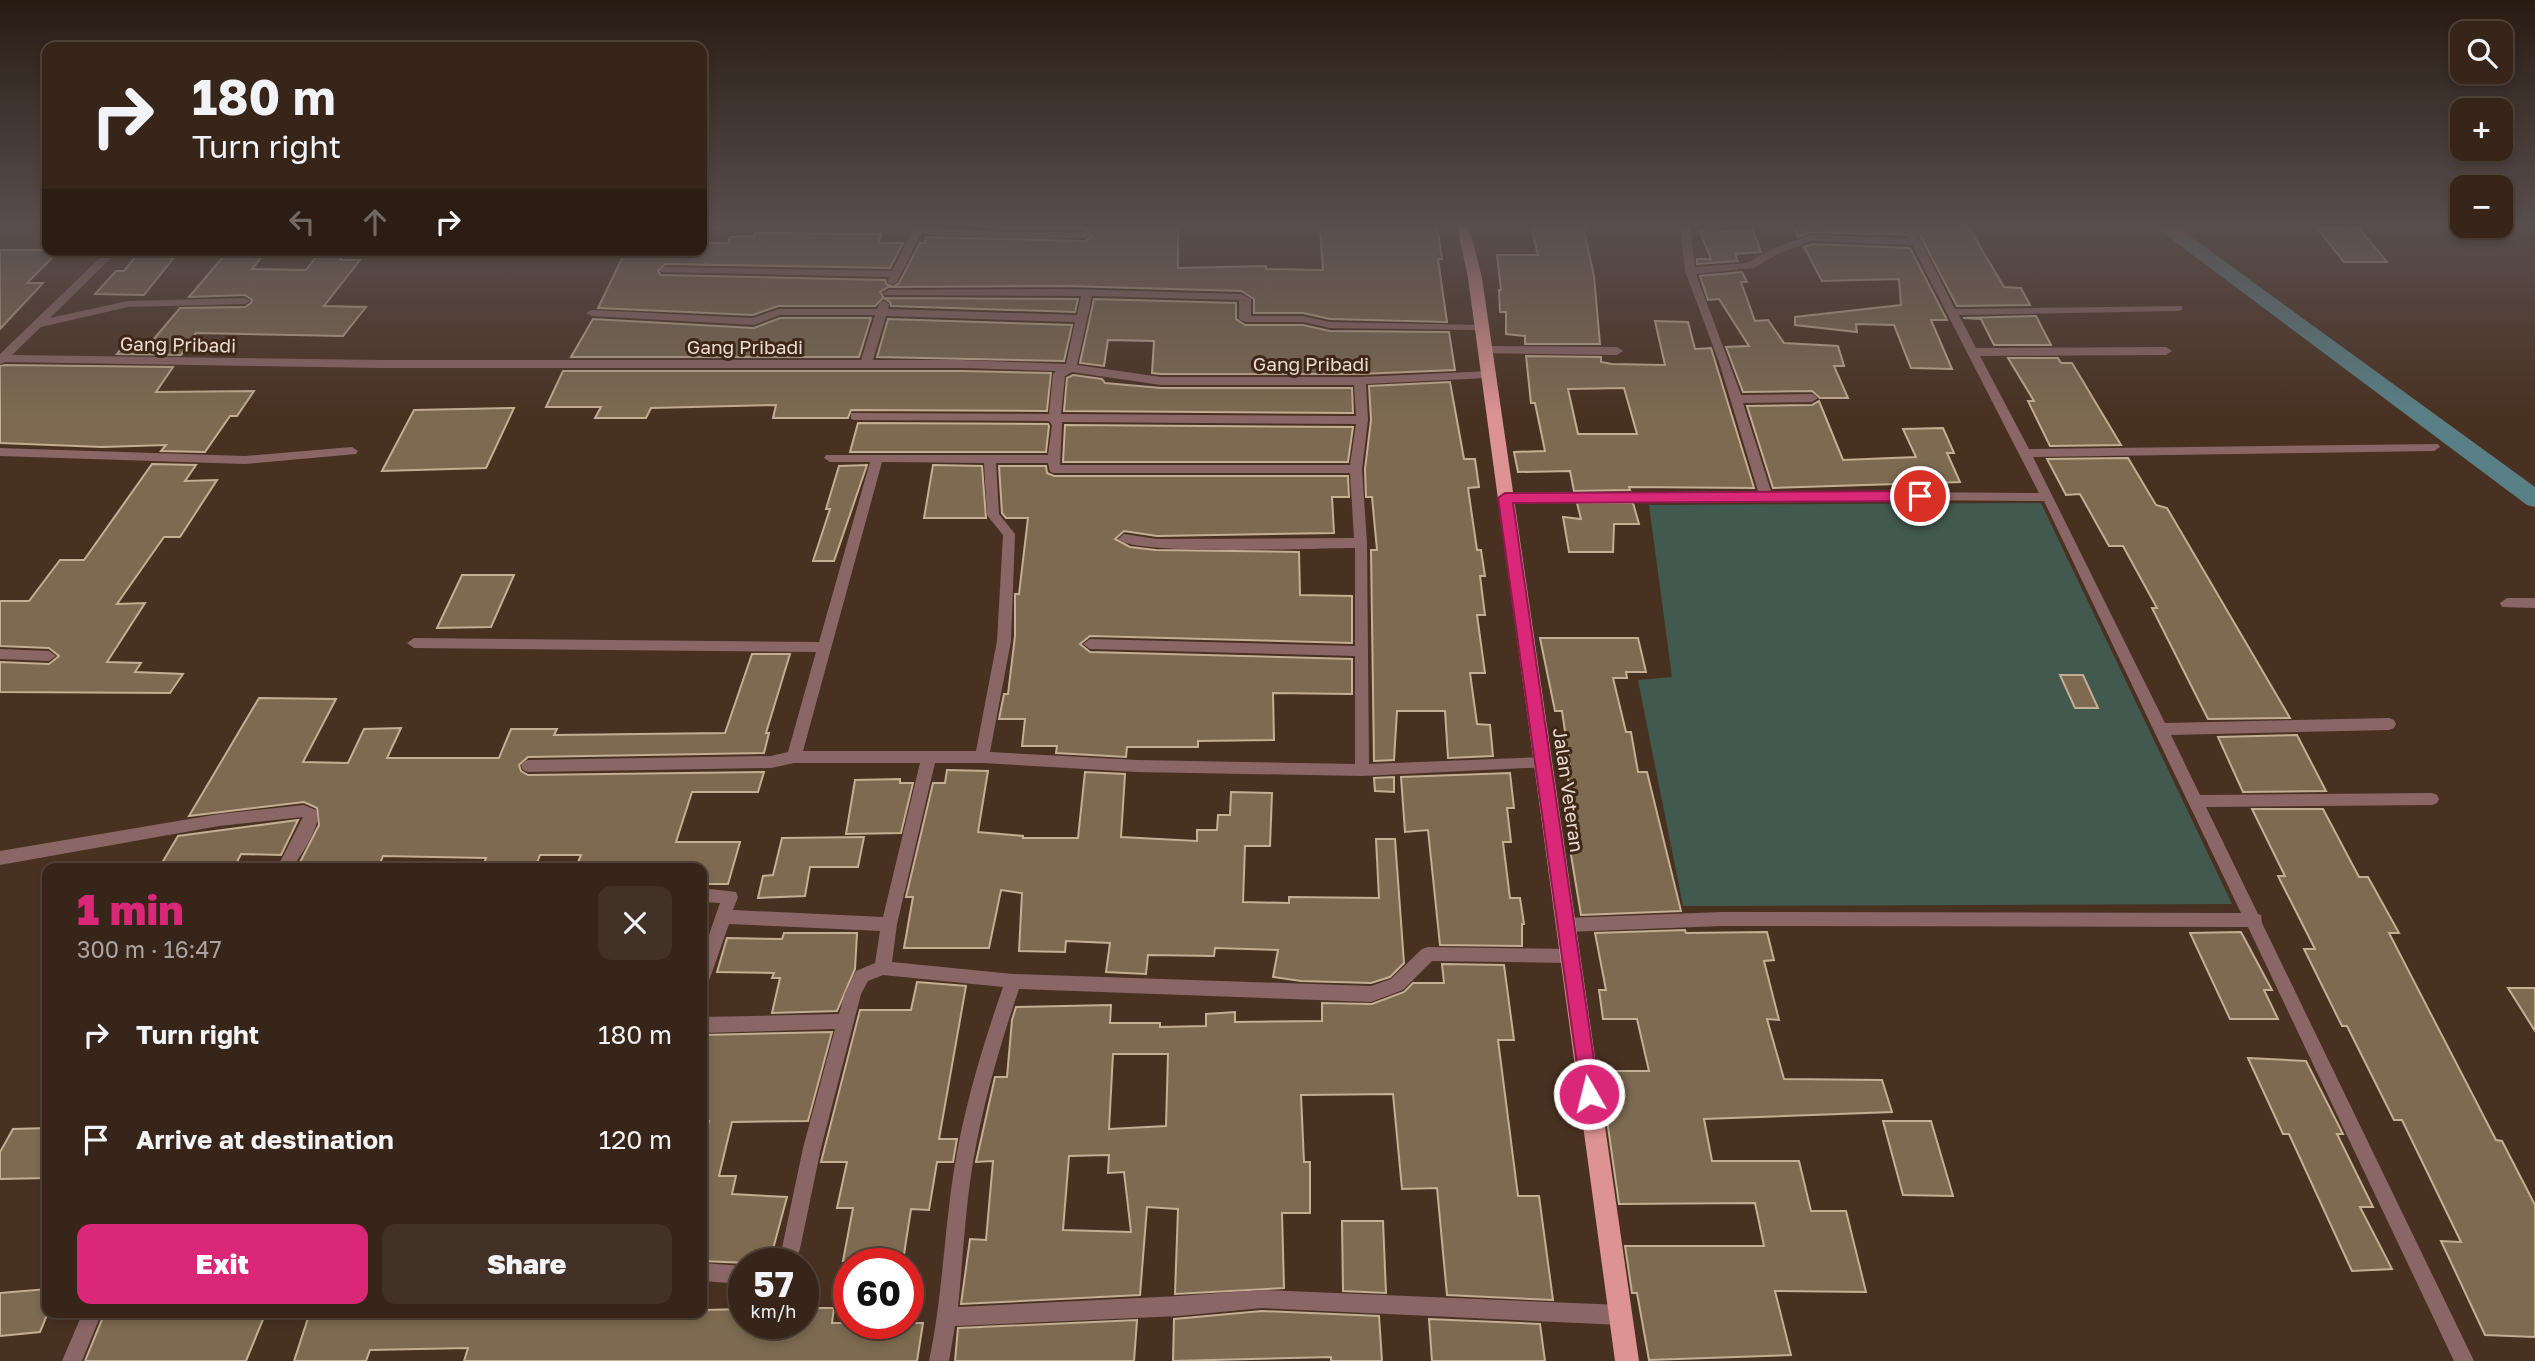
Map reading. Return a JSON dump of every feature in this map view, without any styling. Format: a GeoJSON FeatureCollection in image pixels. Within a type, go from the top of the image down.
{"type":"FeatureCollection","features":[{"type":"Feature","properties":{"kind":"main road","name":"Jalan Veteran"},"geometry":{"type":"LineString","coordinates":[[1476,290],[1627,1361]]}},
{"type":"Feature","properties":{"kind":"street"},"geometry":{"type":"LineString","coordinates":[[1,359],[73,290]]}},
{"type":"Feature","properties":{"kind":"street"},"geometry":{"type":"LineString","coordinates":[[866,363],[889,290]]}},
{"type":"Feature","properties":{"kind":"street"},"geometry":{"type":"LineString","coordinates":[[1697,290],[1725,362],[1766,495]]}},
{"type":"Feature","properties":{"kind":"street"},"geometry":{"type":"LineString","coordinates":[[1942,290],[2048,497],[2255,920],[2464,1361]]}},
{"type":"Feature","properties":{"kind":"street"},"geometry":{"type":"LineString","coordinates":[[888,293],[1087,293],[1244,297],[1245,318],[1303,319],[1313,323],[1358,326],[1481,327]]}},
{"type":"Feature","properties":{"kind":"street"},"geometry":{"type":"LineString","coordinates":[[1087,293],[1079,319],[1071,368],[1059,374],[1054,420],[1058,424],[1054,469],[1356,469]]}},
{"type":"Feature","properties":{"kind":"street"},"geometry":{"type":"LineString","coordinates":[[37,324],[128,304],[245,301]]}},
{"type":"Feature","properties":{"kind":"street"},"geometry":{"type":"LineString","coordinates":[[1954,312],[2178,307]]}},
{"type":"Feature","properties":{"kind":"street"},"geometry":{"type":"LineString","coordinates":[[592,313],[754,322],[778,312],[881,312],[1079,319]]}},
{"type":"Feature","properties":{"kind":"street"},"geometry":{"type":"LineString","coordinates":[[1483,350],[1617,351]]}},
{"type":"Feature","properties":{"kind":"street"},"geometry":{"type":"LineString","coordinates":[[1974,352],[2165,351]]}},
{"type":"Feature","properties":{"kind":"street","name":"Gang Pribadi"},"geometry":{"type":"LineString","coordinates":[[1,359],[380,364],[866,363],[1071,368],[1161,381],[1360,381],[1488,374]]}},
{"type":"Feature","properties":{"kind":"street"},"geometry":{"type":"LineString","coordinates":[[1360,381],[1362,420],[1356,469],[1361,543],[1362,770]]}},
{"type":"Feature","properties":{"kind":"street"},"geometry":{"type":"LineString","coordinates":[[1736,399],[1812,398]]}},
{"type":"Feature","properties":{"kind":"street"},"geometry":{"type":"LineString","coordinates":[[855,416],[1054,420],[1362,420]]}},
{"type":"Feature","properties":{"kind":"street"},"geometry":{"type":"LineString","coordinates":[[2026,453],[2434,447]]}},
{"type":"Feature","properties":{"kind":"street"},"geometry":{"type":"LineString","coordinates":[[0,452],[245,460],[352,451]]}},
{"type":"Feature","properties":{"kind":"street"},"geometry":{"type":"LineString","coordinates":[[830,457],[1054,459]]}},
{"type":"Feature","properties":{"kind":"street"},"geometry":{"type":"LineString","coordinates":[[794,757],[877,458]]}},
{"type":"Feature","properties":{"kind":"street"},"geometry":{"type":"LineString","coordinates":[[982,757],[1004,641],[1009,534],[993,515],[990,459]]}},
{"type":"Feature","properties":{"kind":"street"},"geometry":{"type":"LineString","coordinates":[[1505,498],[1766,495],[2048,497]]}},
{"type":"Feature","properties":{"kind":"street"},"geometry":{"type":"LineString","coordinates":[[1124,539],[1157,544],[1361,543]]}},
{"type":"Feature","properties":{"kind":"street"},"geometry":{"type":"LineString","coordinates":[[2507,603],[2535,603]]}},
{"type":"Feature","properties":{"kind":"street"},"geometry":{"type":"LineString","coordinates":[[414,643],[823,647]]}},
{"type":"Feature","properties":{"kind":"street"},"geometry":{"type":"LineString","coordinates":[[1090,644],[1362,651]]}},
{"type":"Feature","properties":{"kind":"street"},"geometry":{"type":"LineString","coordinates":[[0,654],[49,656]]}},
{"type":"Feature","properties":{"kind":"street"},"geometry":{"type":"LineString","coordinates":[[2161,729],[2389,724]]}},
{"type":"Feature","properties":{"kind":"street"},"geometry":{"type":"LineString","coordinates":[[528,766],[771,762],[794,757],[982,757],[1137,766],[1362,770],[1543,763]]}},
{"type":"Feature","properties":{"kind":"street"},"geometry":{"type":"LineString","coordinates":[[883,968],[889,924],[929,757]]}},
{"type":"Feature","properties":{"kind":"street"},"geometry":{"type":"LineString","coordinates":[[2196,801],[2432,799]]}},
{"type":"Feature","properties":{"kind":"street"},"geometry":{"type":"LineString","coordinates":[[0,858],[219,821],[303,811],[311,814],[309,824],[288,863]]}},
{"type":"Feature","properties":{"kind":"street"},"geometry":{"type":"LineString","coordinates":[[707,895],[730,897],[707,964]]}},
{"type":"Feature","properties":{"kind":"street"},"geometry":{"type":"LineString","coordinates":[[724,917],[889,924]]}},
{"type":"Feature","properties":{"kind":"street"},"geometry":{"type":"LineString","coordinates":[[1565,925],[1722,919],[2255,920]]}},
{"type":"Feature","properties":{"kind":"street"},"geometry":{"type":"LineString","coordinates":[[791,1248],[812,1148],[853,993],[862,976],[883,968],[1013,981],[1371,994],[1397,985],[1428,954],[1570,956]]}},
{"type":"Feature","properties":{"kind":"street"},"geometry":{"type":"LineString","coordinates":[[939,1361],[949,1317],[964,1162],[988,1057],[1013,981]]}},
{"type":"Feature","properties":{"kind":"street"},"geometry":{"type":"LineString","coordinates":[[707,1024],[767,1025],[846,1021]]}},
{"type":"Feature","properties":{"kind":"street"},"geometry":{"type":"LineString","coordinates":[[707,1272],[728,1274]]}},
{"type":"Feature","properties":{"kind":"street"},"geometry":{"type":"LineString","coordinates":[[949,1317],[1179,1306],[1262,1299],[1621,1315]]}},
{"type":"Feature","properties":{"kind":"street"},"geometry":{"type":"LineString","coordinates":[[72,1361],[90,1318]]}},
{"type":"Feature","properties":{"kind":"green space"},"geometry":{"type":"Polygon","coordinates":[[[2041,503],[2232,904],[1683,906],[1638,680],[1672,677],[1649,505],[2041,503]]]}},
{"type":"Feature","properties":{"kind":"building"},"geometry":{"type":"Polygon","coordinates":[[[0,290],[37,290],[0,329],[0,290]]]}},
{"type":"Feature","properties":{"kind":"building"},"geometry":{"type":"Polygon","coordinates":[[[99,290],[148,290],[144,295],[95,294],[99,290]]]}},
{"type":"Feature","properties":{"kind":"building"},"geometry":{"type":"Polygon","coordinates":[[[195,290],[337,290],[324,306],[366,307],[343,336],[196,333],[181,355],[117,354],[127,341],[142,353],[180,308],[245,307],[252,300],[245,295],[189,297],[195,290]]]}},
{"type":"Feature","properties":{"kind":"building"},"geometry":{"type":"Polygon","coordinates":[[[607,290],[884,290],[880,292],[884,298],[1078,299],[1075,312],[891,306],[890,302],[883,298],[875,306],[778,306],[753,315],[598,308],[607,290]]]}},
{"type":"Feature","properties":{"kind":"building"},"geometry":{"type":"Polygon","coordinates":[[[1189,290],[1442,290],[1447,322],[1330,319],[1303,313],[1254,313],[1254,299],[1241,291],[1189,290]]]}},
{"type":"Feature","properties":{"kind":"building"},"geometry":{"type":"Polygon","coordinates":[[[1501,290],[1595,290],[1600,344],[1525,344],[1525,336],[1506,334],[1506,312],[1500,312],[1501,290]]]}},
{"type":"Feature","properties":{"kind":"building"},"geometry":{"type":"Polygon","coordinates":[[[1705,290],[1744,290],[1755,321],[1768,320],[1784,343],[1838,346],[1844,366],[1834,366],[1848,398],[1820,398],[1812,391],[1743,392],[1726,347],[1749,346],[1719,299],[1708,300],[1705,290]]]}},
{"type":"Feature","properties":{"kind":"building"},"geometry":{"type":"Polygon","coordinates":[[[1900,290],[1931,290],[1947,320],[1931,320],[1952,369],[1911,368],[1894,325],[1856,324],[1857,332],[1795,325],[1795,317],[1901,305],[1900,290]]]}},
{"type":"Feature","properties":{"kind":"building"},"geometry":{"type":"Polygon","coordinates":[[[1948,290],[2022,290],[2030,305],[1957,306],[1948,290]]]}},
{"type":"Feature","properties":{"kind":"building"},"geometry":{"type":"Polygon","coordinates":[[[1094,299],[1236,303],[1236,319],[1245,325],[1303,325],[1330,331],[1449,332],[1455,370],[1360,374],[1161,374],[1152,373],[1154,341],[1108,340],[1104,366],[1080,363],[1094,299]]]}},
{"type":"Feature","properties":{"kind":"building"},"geometry":{"type":"Polygon","coordinates":[[[2036,316],[2051,345],[1994,345],[1981,319],[1963,318],[2036,316]]]}},
{"type":"Feature","properties":{"kind":"building"},"geometry":{"type":"Polygon","coordinates":[[[780,318],[871,318],[859,357],[571,357],[593,319],[754,328],[780,318]]]}},
{"type":"Feature","properties":{"kind":"building"},"geometry":{"type":"Polygon","coordinates":[[[888,319],[1072,325],[1064,361],[877,357],[888,319]]]}},
{"type":"Feature","properties":{"kind":"building"},"geometry":{"type":"Polygon","coordinates":[[[1655,321],[1688,322],[1695,349],[1711,348],[1754,488],[1629,487],[1630,490],[1574,491],[1570,471],[1518,472],[1514,452],[1545,451],[1535,403],[1531,403],[1526,356],[1601,357],[1601,362],[1612,364],[1665,365],[1655,321]],[[1624,388],[1568,389],[1578,434],[1637,434],[1624,388]]]}},
{"type":"Feature","properties":{"kind":"building"},"geometry":{"type":"Polygon","coordinates":[[[2008,358],[2058,358],[2061,363],[2072,363],[2121,445],[2050,446],[2028,401],[2034,401],[2008,358]]]}},
{"type":"Feature","properties":{"kind":"building"},"geometry":{"type":"Polygon","coordinates":[[[0,366],[173,367],[156,392],[254,391],[237,416],[230,416],[205,452],[161,451],[166,445],[102,447],[0,443],[0,366]]]}},
{"type":"Feature","properties":{"kind":"building"},"geometry":{"type":"Polygon","coordinates":[[[563,371],[1051,373],[1047,411],[851,410],[848,418],[773,418],[776,405],[651,408],[646,418],[595,418],[601,407],[546,407],[563,371]]]}},
{"type":"Feature","properties":{"kind":"building"},"geometry":{"type":"Polygon","coordinates":[[[1073,375],[1102,379],[1105,383],[1161,388],[1352,388],[1353,413],[1064,411],[1067,378],[1073,375]]]}},
{"type":"Feature","properties":{"kind":"building"},"geometry":{"type":"Polygon","coordinates":[[[1450,382],[1464,459],[1475,459],[1479,487],[1468,488],[1477,550],[1481,550],[1485,576],[1480,576],[1485,615],[1477,615],[1485,673],[1470,673],[1477,724],[1490,725],[1493,756],[1448,758],[1445,711],[1397,711],[1394,760],[1374,761],[1371,550],[1377,550],[1372,497],[1366,497],[1365,469],[1371,420],[1369,386],[1450,382]]]}},
{"type":"Feature","properties":{"kind":"building"},"geometry":{"type":"Polygon","coordinates":[[[1819,401],[1843,460],[1916,457],[1903,429],[1943,428],[1954,453],[1947,453],[1960,482],[1773,488],[1747,406],[1812,405],[1819,401]]]}},
{"type":"Feature","properties":{"kind":"building"},"geometry":{"type":"Polygon","coordinates":[[[514,408],[486,468],[382,471],[414,410],[514,408]]]}},
{"type":"Feature","properties":{"kind":"building"},"geometry":{"type":"Polygon","coordinates":[[[858,423],[1049,426],[1046,452],[850,452],[858,423]]]}},
{"type":"Feature","properties":{"kind":"building"},"geometry":{"type":"Polygon","coordinates":[[[1065,425],[1353,427],[1348,462],[1063,462],[1065,425]]]}},
{"type":"Feature","properties":{"kind":"building"},"geometry":{"type":"Polygon","coordinates":[[[2128,458],[2156,505],[2167,508],[2290,718],[2208,719],[2152,608],[2157,608],[2123,546],[2109,546],[2080,494],[2066,495],[2047,459],[2128,458]]]}},
{"type":"Feature","properties":{"kind":"building"},"geometry":{"type":"Polygon","coordinates":[[[152,464],[196,465],[185,481],[217,480],[180,537],[164,537],[117,604],[145,603],[107,662],[141,663],[135,672],[183,674],[170,693],[0,692],[0,662],[49,664],[59,656],[49,648],[0,646],[0,601],[29,601],[60,560],[84,560],[152,464]]]}},
{"type":"Feature","properties":{"kind":"building"},"geometry":{"type":"Polygon","coordinates":[[[867,465],[834,561],[813,561],[830,509],[826,509],[839,466],[867,465]]]}},
{"type":"Feature","properties":{"kind":"building"},"geometry":{"type":"Polygon","coordinates":[[[933,465],[982,466],[986,518],[924,518],[933,465]]]}},
{"type":"Feature","properties":{"kind":"building"},"geometry":{"type":"Polygon","coordinates":[[[999,466],[1046,466],[1047,473],[1054,476],[1348,476],[1349,497],[1332,497],[1334,533],[1157,536],[1124,531],[1115,539],[1130,547],[1156,550],[1299,552],[1300,595],[1352,596],[1352,643],[1090,636],[1080,644],[1090,652],[1352,659],[1352,694],[1273,693],[1274,740],[1198,741],[1198,747],[1127,747],[1126,757],[1056,753],[1057,746],[1022,746],[1025,719],[999,719],[1004,694],[1008,694],[1015,636],[1015,594],[1019,594],[1028,518],[1006,518],[1002,513],[999,466]]]}},
{"type":"Feature","properties":{"kind":"building"},"geometry":{"type":"Polygon","coordinates":[[[1577,503],[1633,503],[1639,524],[1614,524],[1613,552],[1569,552],[1563,517],[1581,519],[1577,503]]]}},
{"type":"Feature","properties":{"kind":"building"},"geometry":{"type":"Polygon","coordinates":[[[462,575],[514,575],[491,627],[437,628],[462,575]]]}},
{"type":"Feature","properties":{"kind":"building"},"geometry":{"type":"Polygon","coordinates":[[[1540,638],[1638,638],[1646,672],[1626,672],[1627,678],[1613,678],[1626,732],[1631,732],[1638,772],[1647,772],[1681,911],[1581,915],[1570,849],[1580,849],[1567,773],[1571,773],[1569,758],[1562,711],[1555,711],[1540,638]]]}},
{"type":"Feature","properties":{"kind":"building"},"geometry":{"type":"Polygon","coordinates":[[[752,654],[790,654],[766,733],[769,733],[764,753],[528,757],[519,765],[521,771],[528,775],[764,772],[758,792],[692,792],[676,842],[740,842],[728,884],[707,884],[707,863],[578,863],[581,855],[540,855],[537,863],[484,863],[486,858],[383,856],[380,863],[300,863],[319,825],[317,808],[304,802],[189,816],[259,698],[336,699],[303,762],[348,763],[364,729],[401,728],[387,758],[499,758],[511,729],[557,729],[554,735],[725,733],[752,654]]]}},
{"type":"Feature","properties":{"kind":"building"},"geometry":{"type":"Polygon","coordinates":[[[2060,675],[2083,675],[2098,708],[2075,708],[2060,675]]]}},
{"type":"Feature","properties":{"kind":"building"},"geometry":{"type":"Polygon","coordinates":[[[2297,735],[2326,791],[2243,792],[2218,737],[2297,735]]]}},
{"type":"Feature","properties":{"kind":"building"},"geometry":{"type":"Polygon","coordinates":[[[947,770],[988,771],[978,832],[1023,838],[1078,838],[1085,772],[1125,774],[1121,837],[1197,841],[1197,830],[1217,830],[1218,815],[1230,815],[1231,792],[1272,793],[1270,846],[1245,846],[1243,902],[1289,903],[1289,897],[1379,898],[1376,839],[1395,839],[1404,963],[1390,977],[1371,983],[1301,981],[1273,977],[1278,950],[1215,948],[1214,956],[1148,955],[1146,974],[1106,972],[1110,943],[1066,941],[1065,952],[1019,951],[1022,893],[1001,890],[989,948],[904,948],[913,897],[906,897],[933,783],[945,783],[947,770]]]}},
{"type":"Feature","properties":{"kind":"building"},"geometry":{"type":"Polygon","coordinates":[[[1510,773],[1514,808],[1507,808],[1511,842],[1503,842],[1510,898],[1520,898],[1524,924],[1522,946],[1440,945],[1428,830],[1405,832],[1401,777],[1510,773]]]}},
{"type":"Feature","properties":{"kind":"building"},"geometry":{"type":"Polygon","coordinates":[[[1394,777],[1394,792],[1375,791],[1374,778],[1394,777]]]}},
{"type":"Feature","properties":{"kind":"building"},"geometry":{"type":"Polygon","coordinates":[[[900,779],[900,783],[913,783],[901,833],[846,834],[855,780],[900,779]]]}},
{"type":"Feature","properties":{"kind":"building"},"geometry":{"type":"Polygon","coordinates":[[[2252,809],[2323,809],[2359,877],[2368,877],[2399,933],[2389,933],[2496,1140],[2502,1141],[2535,1205],[2535,1337],[2485,1335],[2441,1241],[2461,1242],[2402,1120],[2394,1120],[2347,1026],[2342,1026],[2304,949],[2315,949],[2278,876],[2285,876],[2252,809]]]}},
{"type":"Feature","properties":{"kind":"building"},"geometry":{"type":"Polygon","coordinates":[[[298,820],[281,855],[241,854],[236,863],[162,863],[178,836],[298,820]]]}},
{"type":"Feature","properties":{"kind":"building"},"geometry":{"type":"Polygon","coordinates":[[[864,837],[858,867],[810,867],[805,896],[758,898],[763,876],[773,875],[782,838],[864,837]]]}},
{"type":"Feature","properties":{"kind":"building"},"geometry":{"type":"Polygon","coordinates":[[[1685,930],[1686,933],[1767,932],[1774,960],[1764,961],[1779,1020],[1767,1019],[1784,1079],[1882,1080],[1892,1112],[1704,1119],[1712,1161],[1799,1161],[1811,1211],[1846,1211],[1866,1292],[1775,1291],[1791,1355],[1649,1360],[1637,1293],[1632,1293],[1625,1246],[1764,1246],[1755,1203],[1619,1204],[1600,1071],[1649,1071],[1637,1019],[1603,1019],[1599,990],[1606,990],[1595,933],[1685,930]]]}},
{"type":"Feature","properties":{"kind":"building"},"geometry":{"type":"Polygon","coordinates":[[[2241,932],[2272,990],[2264,990],[2278,1019],[2230,1019],[2190,933],[2241,932]]]}},
{"type":"Feature","properties":{"kind":"building"},"geometry":{"type":"Polygon","coordinates":[[[784,933],[857,933],[855,969],[837,1011],[772,1013],[780,978],[772,978],[774,973],[717,972],[727,938],[782,939],[784,933]]]}},
{"type":"Feature","properties":{"kind":"building"},"geometry":{"type":"Polygon","coordinates":[[[1442,964],[1504,965],[1514,1040],[1498,1040],[1518,1196],[1539,1196],[1553,1300],[1447,1295],[1437,1188],[1402,1189],[1393,1094],[1301,1095],[1304,1162],[1310,1162],[1310,1213],[1282,1213],[1284,1288],[1175,1294],[1178,1209],[1147,1207],[1140,1295],[961,1304],[970,1239],[986,1240],[993,1161],[976,1162],[995,1077],[1007,1077],[1012,1020],[1016,1007],[1111,1005],[1110,1023],[1160,1023],[1160,1027],[1206,1026],[1206,1014],[1235,1012],[1235,1022],[1322,1021],[1322,1003],[1372,1004],[1404,992],[1413,983],[1444,983],[1442,964]],[[1113,1054],[1109,1129],[1166,1126],[1168,1054],[1113,1054]],[[1109,1155],[1069,1156],[1063,1230],[1131,1232],[1124,1172],[1108,1173],[1109,1155]]]}},
{"type":"Feature","properties":{"kind":"building"},"geometry":{"type":"Polygon","coordinates":[[[917,982],[966,986],[939,1139],[957,1139],[953,1162],[937,1162],[929,1210],[911,1209],[905,1248],[845,1248],[853,1208],[837,1208],[847,1162],[821,1162],[860,1010],[911,1010],[917,982]]]}},
{"type":"Feature","properties":{"kind":"building"},"geometry":{"type":"Polygon","coordinates":[[[2508,988],[2535,988],[2535,1031],[2508,988]]]}},
{"type":"Feature","properties":{"kind":"building"},"geometry":{"type":"Polygon","coordinates":[[[832,1032],[808,1121],[732,1122],[719,1176],[736,1176],[732,1194],[787,1197],[773,1248],[728,1248],[728,1262],[707,1261],[707,1035],[832,1032]]]}},
{"type":"Feature","properties":{"kind":"building"},"geometry":{"type":"Polygon","coordinates":[[[2248,1058],[2306,1061],[2343,1134],[2337,1134],[2373,1207],[2360,1207],[2392,1269],[2352,1271],[2289,1134],[2283,1134],[2248,1058]]]}},
{"type":"Feature","properties":{"kind":"building"},"geometry":{"type":"Polygon","coordinates":[[[1883,1121],[1931,1121],[1953,1196],[1903,1195],[1883,1121]]]}},
{"type":"Feature","properties":{"kind":"building"},"geometry":{"type":"Polygon","coordinates":[[[42,1128],[42,1178],[0,1179],[0,1152],[13,1129],[42,1128]]]}},
{"type":"Feature","properties":{"kind":"building"},"geometry":{"type":"Polygon","coordinates":[[[1342,1221],[1383,1221],[1386,1293],[1343,1291],[1342,1221]]]}},
{"type":"Feature","properties":{"kind":"building"},"geometry":{"type":"Polygon","coordinates":[[[42,1289],[42,1318],[46,1318],[40,1332],[0,1336],[0,1293],[42,1289]]]}},
{"type":"Feature","properties":{"kind":"building"},"geometry":{"type":"Polygon","coordinates":[[[819,1308],[833,1308],[833,1339],[920,1339],[917,1361],[464,1361],[468,1348],[370,1350],[366,1361],[294,1361],[308,1318],[707,1318],[707,1310],[728,1309],[728,1339],[819,1339],[819,1308]]]}},
{"type":"Feature","properties":{"kind":"building"},"geometry":{"type":"Polygon","coordinates":[[[1262,1311],[1379,1316],[1382,1361],[1331,1361],[1331,1357],[1173,1361],[1174,1319],[1262,1311]]]}},
{"type":"Feature","properties":{"kind":"building"},"geometry":{"type":"Polygon","coordinates":[[[103,1318],[264,1318],[246,1361],[85,1361],[103,1318]]]}},
{"type":"Feature","properties":{"kind":"building"},"geometry":{"type":"Polygon","coordinates":[[[1429,1319],[1540,1324],[1545,1361],[1432,1361],[1429,1319]]]}},
{"type":"Feature","properties":{"kind":"building"},"geometry":{"type":"Polygon","coordinates":[[[1137,1320],[1134,1361],[955,1361],[958,1328],[1137,1320]]]}},
{"type":"Feature","properties":{"kind":"waterway"},"geometry":{"type":"LineString","coordinates":[[2250,290],[2535,499]]}},
{"type":"Feature","properties":{"kind":"route"},"geometry":{"type":"LineString","coordinates":[[1589,1094],[1505,498],[1920,496]]}}]}
